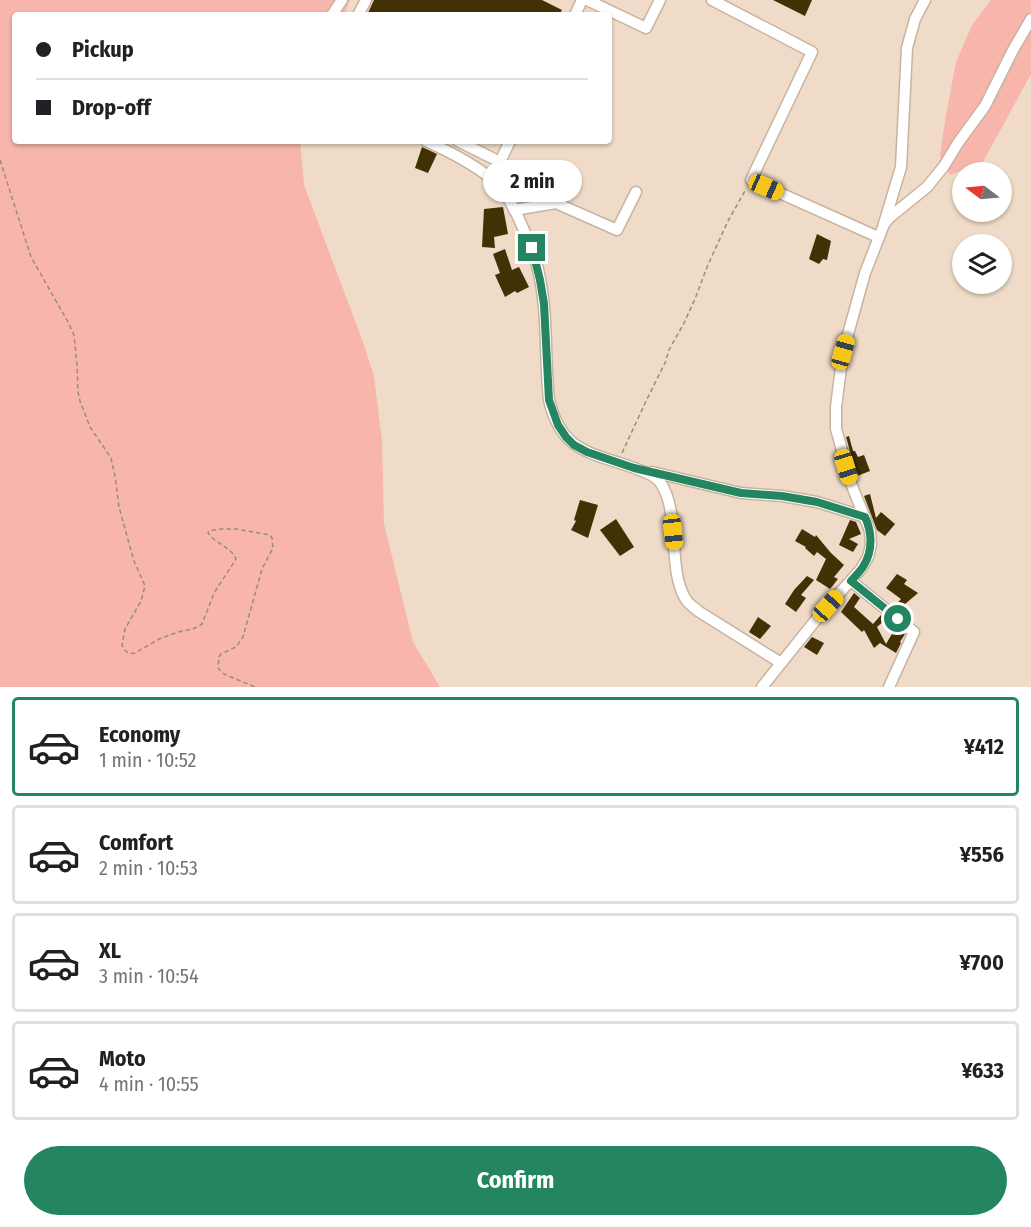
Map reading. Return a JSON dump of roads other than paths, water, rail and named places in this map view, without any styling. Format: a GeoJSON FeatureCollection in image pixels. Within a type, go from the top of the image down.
{"type":"FeatureCollection","features":[{"type":"Feature","properties":{"kind":"street"},"geometry":{"type":"LineString","coordinates":[[584,0],[611,12]]}},
{"type":"Feature","properties":{"kind":"street"},"geometry":{"type":"LineString","coordinates":[[612,13],[646,28],[660,0]]}},
{"type":"Feature","properties":{"kind":"street"},"geometry":{"type":"LineString","coordinates":[[712,0],[812,52],[751,180],[880,232]]}},
{"type":"Feature","properties":{"kind":"street"},"geometry":{"type":"LineString","coordinates":[[762,687],[864,566],[871,545],[870,531],[852,486],[838,440],[835,422],[838,385],[843,352],[865,273],[901,167],[907,48],[915,19],[925,0]]}},
{"type":"Feature","properties":{"kind":"street"},"geometry":{"type":"LineString","coordinates":[[880,232],[890,217],[927,187],[944,166],[985,106],[1031,19]]}},
{"type":"Feature","properties":{"kind":"street"},"geometry":{"type":"LineString","coordinates":[[432,144],[459,158],[497,183],[514,210],[532,248],[544,304],[549,400],[558,425],[566,437],[574,445],[587,452],[650,474],[660,482],[666,493],[671,514],[680,584],[688,602],[698,611],[781,663]]}},
{"type":"Feature","properties":{"kind":"street"},"geometry":{"type":"LineString","coordinates":[[464,144],[500,162],[509,144]]}},
{"type":"Feature","properties":{"kind":"street"},"geometry":{"type":"LineString","coordinates":[[514,210],[556,203],[617,230],[636,192]]}},
{"type":"Feature","properties":{"kind":"street"},"geometry":{"type":"LineString","coordinates":[[634,468],[741,493],[782,496],[817,502],[865,517]]}},
{"type":"Feature","properties":{"kind":"street"},"geometry":{"type":"LineString","coordinates":[[851,581],[914,632],[888,687]]}}]}
